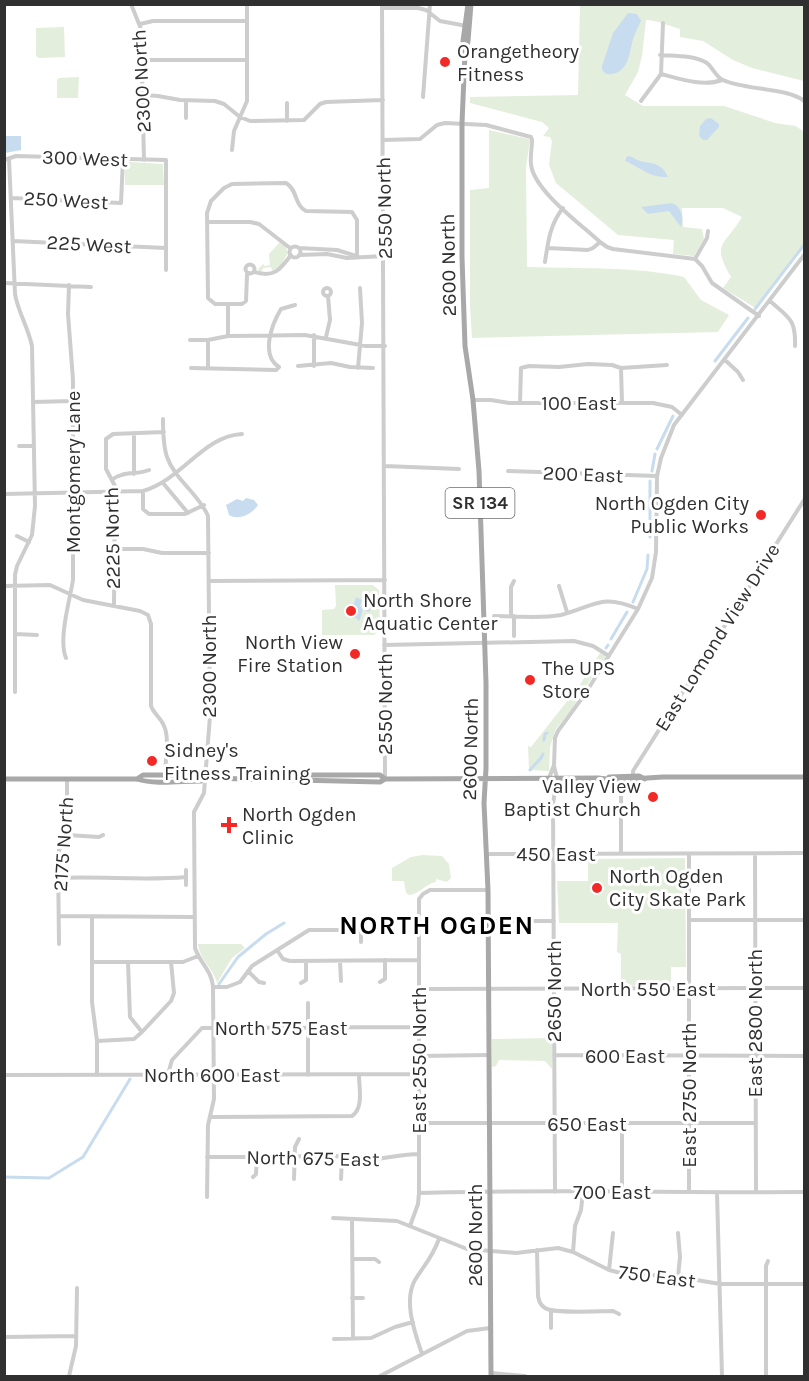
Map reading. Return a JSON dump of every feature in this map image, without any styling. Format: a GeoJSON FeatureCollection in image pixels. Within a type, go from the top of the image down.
{"type":"FeatureCollection","features":[{"type":"Feature","properties":{"kind":"main road","name":"SR 134"},"geometry":{"type":"LineString","coordinates":[[465,53],[463,41],[470,4]]}},
{"type":"Feature","properties":{"kind":"main road","name":"SR 134"},"geometry":{"type":"LineString","coordinates":[[462,123],[470,4]]}},
{"type":"Feature","properties":{"kind":"main road","name":"2600 North"},"geometry":{"type":"LineString","coordinates":[[462,123],[463,317],[479,471],[484,641],[491,1375]]}},
{"type":"Feature","properties":{"kind":"main road"},"geometry":{"type":"LineString","coordinates":[[4,779],[201,775],[206,778],[289,778],[380,782],[385,779],[633,776],[645,779]]}},
{"type":"Feature","properties":{"kind":"main road"},"geometry":{"type":"LineString","coordinates":[[289,778],[297,775],[380,775],[385,779]]}},
{"type":"Feature","properties":{"kind":"main road"},"geometry":{"type":"LineString","coordinates":[[605,778],[621,780],[804,777]]}},
{"type":"Feature","properties":{"kind":"main road"},"geometry":{"type":"LineString","coordinates":[[136,778],[143,781],[201,781],[206,778]]}},
{"type":"Feature","properties":{"kind":"street","name":"2300 North"},"geometry":{"type":"LineString","coordinates":[[130,4],[140,24],[144,160]]}},
{"type":"Feature","properties":{"kind":"street"},"geometry":{"type":"LineString","coordinates":[[232,150],[232,138],[247,101],[247,4]]}},
{"type":"Feature","properties":{"kind":"street"},"geometry":{"type":"LineString","coordinates":[[423,97],[429,4]]}},
{"type":"Feature","properties":{"kind":"street"},"geometry":{"type":"LineString","coordinates":[[382,6],[418,8],[440,21],[465,24]]}},
{"type":"Feature","properties":{"kind":"street","name":"2550 North"},"geometry":{"type":"LineString","coordinates":[[382,6],[385,779]]}},
{"type":"Feature","properties":{"kind":"street"},"geometry":{"type":"LineString","coordinates":[[140,24],[153,21],[247,21]]}},
{"type":"Feature","properties":{"kind":"street"},"geometry":{"type":"LineString","coordinates":[[640,101],[661,74],[663,23]]}},
{"type":"Feature","properties":{"kind":"street"},"geometry":{"type":"LineString","coordinates":[[660,55],[697,59],[706,63],[722,80]]}},
{"type":"Feature","properties":{"kind":"street"},"geometry":{"type":"LineString","coordinates":[[142,60],[247,60]]}},
{"type":"Feature","properties":{"kind":"street"},"geometry":{"type":"LineString","coordinates":[[661,74],[687,81],[716,82],[722,80],[794,94],[804,101]]}},
{"type":"Feature","properties":{"kind":"street"},"geometry":{"type":"LineString","coordinates":[[143,95],[215,101],[224,104],[240,117],[254,121],[304,120],[320,104],[326,102],[382,100]]}},
{"type":"Feature","properties":{"kind":"street"},"geometry":{"type":"LineString","coordinates":[[186,100],[186,117]]}},
{"type":"Feature","properties":{"kind":"street"},"geometry":{"type":"LineString","coordinates":[[287,103],[287,121]]}},
{"type":"Feature","properties":{"kind":"street"},"geometry":{"type":"LineString","coordinates":[[383,140],[414,141],[425,136],[437,125],[462,123],[486,124],[531,137],[530,166],[544,191],[600,242],[613,249],[695,259],[712,283],[759,316]]}},
{"type":"Feature","properties":{"kind":"street","name":"300 West"},"geometry":{"type":"LineString","coordinates":[[7,160],[16,156],[166,160],[166,248]]}},
{"type":"Feature","properties":{"kind":"street","name":"250 West"},"geometry":{"type":"LineString","coordinates":[[12,198],[121,203],[123,159]]}},
{"type":"Feature","properties":{"kind":"street"},"geometry":{"type":"LineString","coordinates":[[7,160],[12,198],[14,283],[17,306],[30,334],[32,346],[35,494],[34,528],[17,566],[15,692]]}},
{"type":"Feature","properties":{"kind":"street"},"geometry":{"type":"LineString","coordinates":[[207,222],[259,224],[290,248],[291,255],[279,271],[274,273],[251,272],[246,275],[246,301],[242,304],[215,304],[208,298],[207,222],[208,207],[224,188],[232,184],[286,183],[292,187],[301,208],[306,211],[352,212],[357,220],[357,256]]}},
{"type":"Feature","properties":{"kind":"street"},"geometry":{"type":"LineString","coordinates":[[545,262],[552,224],[563,208]]}},
{"type":"Feature","properties":{"kind":"street"},"geometry":{"type":"LineString","coordinates":[[695,259],[707,238],[708,231]]}},
{"type":"Feature","properties":{"kind":"street","name":"225 West"},"geometry":{"type":"LineString","coordinates":[[13,241],[166,248]]}},
{"type":"Feature","properties":{"kind":"street"},"geometry":{"type":"LineString","coordinates":[[547,248],[588,250],[600,242]]}},
{"type":"Feature","properties":{"kind":"street"},"geometry":{"type":"LineString","coordinates":[[290,248],[295,246],[337,250],[357,256]]}},
{"type":"Feature","properties":{"kind":"street"},"geometry":{"type":"LineString","coordinates":[[166,248],[166,270]]}},
{"type":"Feature","properties":{"kind":"street"},"geometry":{"type":"LineString","coordinates":[[299,248],[299,255]]}},
{"type":"Feature","properties":{"kind":"street"},"geometry":{"type":"LineString","coordinates":[[291,255],[296,257],[327,254],[348,258],[384,256]]}},
{"type":"Feature","properties":{"kind":"street"},"geometry":{"type":"LineString","coordinates":[[557,778],[554,765],[554,743],[558,731],[585,694],[638,609],[652,578],[655,561],[657,476],[665,447],[675,425],[804,255]]}},
{"type":"Feature","properties":{"kind":"street"},"geometry":{"type":"LineString","coordinates":[[4,283],[91,287]]}},
{"type":"Feature","properties":{"kind":"street","name":"Montgomery Lane"},"geometry":{"type":"LineString","coordinates":[[66,658],[64,651],[73,580],[74,493],[69,285]]}},
{"type":"Feature","properties":{"kind":"street"},"geometry":{"type":"LineString","coordinates":[[357,368],[362,316],[360,288]]}},
{"type":"Feature","properties":{"kind":"street"},"geometry":{"type":"LineString","coordinates":[[326,337],[330,320],[328,296]]}},
{"type":"Feature","properties":{"kind":"street"},"geometry":{"type":"LineString","coordinates":[[770,302],[790,318],[795,326],[795,346]]}},
{"type":"Feature","properties":{"kind":"street"},"geometry":{"type":"LineString","coordinates":[[228,304],[228,336]]}},
{"type":"Feature","properties":{"kind":"street"},"geometry":{"type":"LineString","coordinates":[[190,368],[276,370],[279,367],[275,365],[271,356],[271,328],[281,309],[295,305]]}},
{"type":"Feature","properties":{"kind":"street"},"geometry":{"type":"LineString","coordinates":[[190,340],[208,340],[228,336],[314,335],[359,344],[385,346]]}},
{"type":"Feature","properties":{"kind":"street"},"geometry":{"type":"LineString","coordinates":[[314,335],[314,366]]}},
{"type":"Feature","properties":{"kind":"street"},"geometry":{"type":"LineString","coordinates":[[208,340],[208,367]]}},
{"type":"Feature","properties":{"kind":"street"},"geometry":{"type":"LineString","coordinates":[[724,360],[738,372],[743,380]]}},
{"type":"Feature","properties":{"kind":"street"},"geometry":{"type":"LineString","coordinates":[[298,366],[331,363],[357,368],[373,368]]}},
{"type":"Feature","properties":{"kind":"street"},"geometry":{"type":"LineString","coordinates":[[520,403],[521,368],[588,364],[612,365],[621,368],[667,365]]}},
{"type":"Feature","properties":{"kind":"street"},"geometry":{"type":"LineString","coordinates":[[621,368],[622,403]]}},
{"type":"Feature","properties":{"kind":"street","name":"100 East"},"geometry":{"type":"LineString","coordinates":[[473,400],[520,403],[663,404],[672,407],[682,416]]}},
{"type":"Feature","properties":{"kind":"street"},"geometry":{"type":"LineString","coordinates":[[33,402],[72,401]]}},
{"type":"Feature","properties":{"kind":"street"},"geometry":{"type":"LineString","coordinates":[[143,491],[143,508],[146,513],[150,514],[188,513],[204,505],[167,458],[163,419]]}},
{"type":"Feature","properties":{"kind":"street"},"geometry":{"type":"LineString","coordinates":[[134,474],[134,433],[164,432]]}},
{"type":"Feature","properties":{"kind":"street","name":"2225 North"},"geometry":{"type":"LineString","coordinates":[[114,606],[115,491],[113,479],[106,469],[106,442],[108,436],[113,434],[134,433]]}},
{"type":"Feature","properties":{"kind":"street"},"geometry":{"type":"LineString","coordinates":[[4,494],[143,491],[163,483],[215,441],[223,437],[242,434]]}},
{"type":"Feature","properties":{"kind":"street"},"geometry":{"type":"LineString","coordinates":[[20,446],[34,446]]}},
{"type":"Feature","properties":{"kind":"street"},"geometry":{"type":"LineString","coordinates":[[385,466],[459,469]]}},
{"type":"Feature","properties":{"kind":"street"},"geometry":{"type":"LineString","coordinates":[[113,479],[120,474],[134,474],[149,470]]}},
{"type":"Feature","properties":{"kind":"street","name":"200 East"},"geometry":{"type":"LineString","coordinates":[[508,471],[657,476]]}},
{"type":"Feature","properties":{"kind":"street"},"geometry":{"type":"LineString","coordinates":[[163,483],[188,513]]}},
{"type":"Feature","properties":{"kind":"street","name":"East Lomond View Drive"},"geometry":{"type":"LineString","coordinates":[[633,776],[633,771],[804,500]]}},
{"type":"Feature","properties":{"kind":"street","name":"2300 North"},"geometry":{"type":"LineString","coordinates":[[204,505],[208,516],[210,718],[204,793],[194,812],[194,917],[195,948],[213,978],[214,1099],[208,1125],[207,1197]]}},
{"type":"Feature","properties":{"kind":"street"},"geometry":{"type":"LineString","coordinates":[[17,536],[29,542]]}},
{"type":"Feature","properties":{"kind":"street"},"geometry":{"type":"LineString","coordinates":[[116,549],[143,549],[162,553],[209,553]]}},
{"type":"Feature","properties":{"kind":"street"},"geometry":{"type":"LineString","coordinates":[[209,581],[385,580]]}},
{"type":"Feature","properties":{"kind":"street"},"geometry":{"type":"LineString","coordinates":[[514,581],[511,587],[514,636]]}},
{"type":"Feature","properties":{"kind":"street"},"geometry":{"type":"LineString","coordinates":[[4,586],[50,585],[83,600],[140,611],[148,615],[152,624],[151,706],[153,713],[165,727],[165,775]]}},
{"type":"Feature","properties":{"kind":"street"},"geometry":{"type":"LineString","coordinates":[[559,586],[567,612]]}},
{"type":"Feature","properties":{"kind":"street"},"geometry":{"type":"LineString","coordinates":[[494,616],[548,616],[606,600],[617,601],[638,609]]}},
{"type":"Feature","properties":{"kind":"street"},"geometry":{"type":"LineString","coordinates":[[15,634],[36,634]]}},
{"type":"Feature","properties":{"kind":"street"},"geometry":{"type":"LineString","coordinates":[[384,645],[484,641],[574,641],[593,646],[609,656]]}},
{"type":"Feature","properties":{"kind":"street"},"geometry":{"type":"LineString","coordinates":[[549,778],[554,765]]}},
{"type":"Feature","properties":{"kind":"street","name":"2650 North"},"geometry":{"type":"LineString","coordinates":[[549,778],[554,790]]}},
{"type":"Feature","properties":{"kind":"street","name":"2650 North"},"geometry":{"type":"LineString","coordinates":[[555,1192],[554,790],[557,778]]}},
{"type":"Feature","properties":{"kind":"street","name":"2175 North"},"geometry":{"type":"LineString","coordinates":[[59,944],[59,850],[66,835],[67,779]]}},
{"type":"Feature","properties":{"kind":"street"},"geometry":{"type":"LineString","coordinates":[[621,780],[621,854]]}},
{"type":"Feature","properties":{"kind":"street"},"geometry":{"type":"LineString","coordinates":[[66,835],[79,838],[103,835]]}},
{"type":"Feature","properties":{"kind":"street","name":"450 East"},"geometry":{"type":"LineString","coordinates":[[487,854],[804,853]]}},
{"type":"Feature","properties":{"kind":"street","name":"East 2750 North"},"geometry":{"type":"LineString","coordinates":[[688,854],[689,1192]]}},
{"type":"Feature","properties":{"kind":"street","name":"East 2800 North"},"geometry":{"type":"LineString","coordinates":[[755,854],[756,1192]]}},
{"type":"Feature","properties":{"kind":"street"},"geometry":{"type":"LineString","coordinates":[[186,870],[186,885]]}},
{"type":"Feature","properties":{"kind":"street"},"geometry":{"type":"LineString","coordinates":[[59,878],[99,876],[157,880],[186,877]]}},
{"type":"Feature","properties":{"kind":"street","name":"East 2550 North"},"geometry":{"type":"LineString","coordinates":[[410,1226],[418,1204],[419,1193],[419,900],[430,890],[488,890]]}},
{"type":"Feature","properties":{"kind":"street"},"geometry":{"type":"LineString","coordinates":[[59,916],[194,917]]}},
{"type":"Feature","properties":{"kind":"street"},"geometry":{"type":"LineString","coordinates":[[92,916],[92,1002],[98,1075]]}},
{"type":"Feature","properties":{"kind":"street"},"geometry":{"type":"LineString","coordinates":[[689,920],[804,920]]}},
{"type":"Feature","properties":{"kind":"street"},"geometry":{"type":"LineString","coordinates":[[488,921],[554,921]]}},
{"type":"Feature","properties":{"kind":"street"},"geometry":{"type":"LineString","coordinates":[[361,922],[361,942]]}},
{"type":"Feature","properties":{"kind":"street"},"geometry":{"type":"LineString","coordinates":[[213,987],[234,985],[240,982],[248,971],[309,930],[361,930]]}},
{"type":"Feature","properties":{"kind":"street"},"geometry":{"type":"LineString","coordinates":[[277,950],[283,958],[290,961],[419,960]]}},
{"type":"Feature","properties":{"kind":"street"},"geometry":{"type":"LineString","coordinates":[[92,962],[183,962],[198,956]]}},
{"type":"Feature","properties":{"kind":"street"},"geometry":{"type":"LineString","coordinates":[[340,960],[340,981]]}},
{"type":"Feature","properties":{"kind":"street"},"geometry":{"type":"LineString","coordinates":[[380,982],[385,979],[385,960]]}},
{"type":"Feature","properties":{"kind":"street"},"geometry":{"type":"LineString","coordinates":[[301,983],[306,980],[306,961]]}},
{"type":"Feature","properties":{"kind":"street"},"geometry":{"type":"LineString","coordinates":[[128,962],[130,1017],[142,1032]]}},
{"type":"Feature","properties":{"kind":"street"},"geometry":{"type":"LineString","coordinates":[[97,1041],[134,1040],[142,1032],[171,1001],[174,993],[171,962]]}},
{"type":"Feature","properties":{"kind":"street"},"geometry":{"type":"LineString","coordinates":[[248,971],[259,982],[264,983]]}},
{"type":"Feature","properties":{"kind":"street","name":"North 550 East"},"geometry":{"type":"LineString","coordinates":[[419,989],[804,987]]}},
{"type":"Feature","properties":{"kind":"street"},"geometry":{"type":"LineString","coordinates":[[308,1003],[308,1075]]}},
{"type":"Feature","properties":{"kind":"street","name":"North 575 East"},"geometry":{"type":"LineString","coordinates":[[168,1074],[172,1060],[202,1028],[419,1027]]}},
{"type":"Feature","properties":{"kind":"street"},"geometry":{"type":"LineString","coordinates":[[420,1056],[489,1056]]}},
{"type":"Feature","properties":{"kind":"street","name":"600 East"},"geometry":{"type":"LineString","coordinates":[[555,1056],[804,1056]]}},
{"type":"Feature","properties":{"kind":"street","name":"North 600 East"},"geometry":{"type":"LineString","coordinates":[[4,1075],[419,1074]]}},
{"type":"Feature","properties":{"kind":"street"},"geometry":{"type":"LineString","coordinates":[[211,1117],[352,1116],[357,1112],[359,1106],[359,1075]]}},
{"type":"Feature","properties":{"kind":"street","name":"650 East"},"geometry":{"type":"LineString","coordinates":[[419,1123],[755,1123]]}},
{"type":"Feature","properties":{"kind":"street"},"geometry":{"type":"LineString","coordinates":[[622,1124],[622,1192]]}},
{"type":"Feature","properties":{"kind":"street"},"geometry":{"type":"LineString","coordinates":[[294,1179],[295,1147],[299,1139]]}},
{"type":"Feature","properties":{"kind":"street","name":"North 675 East"},"geometry":{"type":"LineString","coordinates":[[207,1157],[354,1156],[370,1160],[387,1159],[404,1154],[419,1154]]}},
{"type":"Feature","properties":{"kind":"street"},"geometry":{"type":"LineString","coordinates":[[253,1177],[256,1174],[256,1156]]}},
{"type":"Feature","properties":{"kind":"street"},"geometry":{"type":"LineString","coordinates":[[341,1179],[342,1156]]}},
{"type":"Feature","properties":{"kind":"street","name":"700 East"},"geometry":{"type":"LineString","coordinates":[[419,1193],[489,1191],[804,1192]]}},
{"type":"Feature","properties":{"kind":"street"},"geometry":{"type":"LineString","coordinates":[[573,1252],[575,1226],[581,1210],[583,1192]]}},
{"type":"Feature","properties":{"kind":"street"},"geometry":{"type":"LineString","coordinates":[[717,1193],[722,1377]]}},
{"type":"Feature","properties":{"kind":"street","name":"750 East"},"geometry":{"type":"LineString","coordinates":[[333,1218],[389,1219],[461,1248],[490,1252],[558,1248],[573,1252],[609,1270],[625,1274],[678,1277],[720,1284],[804,1284]]}},
{"type":"Feature","properties":{"kind":"street"},"geometry":{"type":"LineString","coordinates":[[352,1219],[353,1338]]}},
{"type":"Feature","properties":{"kind":"street"},"geometry":{"type":"LineString","coordinates":[[609,1270],[613,1233]]}},
{"type":"Feature","properties":{"kind":"street"},"geometry":{"type":"LineString","coordinates":[[678,1233],[680,1257],[678,1277]]}},
{"type":"Feature","properties":{"kind":"street"},"geometry":{"type":"LineString","coordinates":[[422,1354],[413,1322],[411,1289],[430,1260],[439,1239]]}},
{"type":"Feature","properties":{"kind":"street"},"geometry":{"type":"LineString","coordinates":[[537,1250],[539,1302],[543,1307],[551,1311],[613,1311],[619,1314]]}},
{"type":"Feature","properties":{"kind":"street"},"geometry":{"type":"LineString","coordinates":[[352,1259],[375,1259],[379,1262]]}},
{"type":"Feature","properties":{"kind":"street"},"geometry":{"type":"LineString","coordinates":[[766,1377],[766,1266],[768,1261]]}},
{"type":"Feature","properties":{"kind":"street"},"geometry":{"type":"LineString","coordinates":[[69,1377],[76,1336],[77,1288]]}},
{"type":"Feature","properties":{"kind":"street"},"geometry":{"type":"LineString","coordinates":[[352,1298],[363,1298]]}},
{"type":"Feature","properties":{"kind":"street"},"geometry":{"type":"LineString","coordinates":[[551,1311],[551,1328]]}},
{"type":"Feature","properties":{"kind":"street"},"geometry":{"type":"LineString","coordinates":[[334,1339],[371,1338],[395,1326],[413,1322]]}},
{"type":"Feature","properties":{"kind":"street"},"geometry":{"type":"LineString","coordinates":[[380,1377],[467,1331],[490,1328]]}},
{"type":"Feature","properties":{"kind":"street"},"geometry":{"type":"LineString","coordinates":[[4,1337],[76,1336]]}},
{"type":"Feature","properties":{"kind":"street"},"geometry":{"type":"LineString","coordinates":[[491,1375],[525,1377]]}},
{"type":"Feature","properties":{"kind":"green space"},"geometry":{"type":"Polygon","coordinates":[[[580,5],[800,5],[804,7],[804,81],[752,68],[733,60],[703,41],[680,37],[680,29],[646,20],[638,72],[625,95],[643,106],[724,106],[775,123],[796,126],[804,132],[804,246],[757,309],[723,288],[731,277],[722,257],[722,245],[742,217],[723,208],[682,208],[683,227],[702,229],[704,239],[694,256],[673,254],[674,240],[618,235],[556,183],[549,165],[552,141],[550,137],[543,136],[549,128],[542,122],[470,103],[470,97],[578,95],[580,5]]]}},
{"type":"Feature","properties":{"kind":"green space"},"geometry":{"type":"Polygon","coordinates":[[[64,27],[65,57],[39,58],[36,56],[36,28],[64,27]]]}},
{"type":"Feature","properties":{"kind":"green space"},"geometry":{"type":"Polygon","coordinates":[[[79,77],[78,98],[57,98],[59,78],[79,77]]]}},
{"type":"Feature","properties":{"kind":"green space"},"geometry":{"type":"Polygon","coordinates":[[[489,130],[530,141],[526,167],[527,267],[626,270],[684,277],[701,300],[729,315],[718,332],[472,338],[470,190],[489,188],[489,130]]]}},
{"type":"Feature","properties":{"kind":"green space"},"geometry":{"type":"Polygon","coordinates":[[[129,162],[163,164],[164,185],[125,185],[125,166],[129,162]]]}},
{"type":"Feature","properties":{"kind":"green space"},"geometry":{"type":"Polygon","coordinates":[[[280,242],[286,247],[288,253],[280,267],[272,271],[271,267],[259,271],[258,269],[263,264],[270,265],[269,254],[280,242]]]}},
{"type":"Feature","properties":{"kind":"green space","name":"North Shore Aquatic Center"},"geometry":{"type":"Polygon","coordinates":[[[335,585],[373,585],[379,590],[380,629],[374,635],[322,635],[322,610],[334,609],[336,606],[335,585]]]}},
{"type":"Feature","properties":{"kind":"green space"},"geometry":{"type":"Polygon","coordinates":[[[600,653],[606,656],[556,729],[550,747],[549,771],[529,770],[528,746],[531,747],[579,686],[600,653]]]}},
{"type":"Feature","properties":{"kind":"green space"},"geometry":{"type":"Polygon","coordinates":[[[442,856],[449,864],[451,878],[447,882],[436,879],[436,882],[409,895],[406,893],[404,881],[392,881],[392,868],[411,857],[442,856]]]}},
{"type":"Feature","properties":{"kind":"green space"},"geometry":{"type":"Polygon","coordinates":[[[685,858],[686,967],[671,967],[671,985],[621,986],[621,954],[617,952],[618,923],[559,923],[557,881],[588,881],[588,859],[685,858]]]}},
{"type":"Feature","properties":{"kind":"green space"},"geometry":{"type":"Polygon","coordinates":[[[198,944],[241,944],[245,948],[232,958],[217,983],[201,955],[198,944]]]}},
{"type":"Feature","properties":{"kind":"green space"},"geometry":{"type":"Polygon","coordinates":[[[552,1038],[552,1069],[545,1061],[499,1060],[496,1066],[492,1067],[492,1039],[552,1038]]]}},
{"type":"Feature","properties":{"kind":"water"},"geometry":{"type":"Polygon","coordinates":[[[628,13],[637,14],[641,21],[628,58],[619,72],[606,74],[602,66],[613,33],[628,13]]]}},
{"type":"Feature","properties":{"kind":"water"},"geometry":{"type":"Polygon","coordinates":[[[711,118],[719,124],[719,127],[707,140],[703,140],[699,136],[700,126],[706,119],[711,118]]]}},
{"type":"Feature","properties":{"kind":"water"},"geometry":{"type":"Polygon","coordinates":[[[5,136],[21,136],[21,150],[5,153],[5,136]]]}},
{"type":"Feature","properties":{"kind":"water"},"geometry":{"type":"Polygon","coordinates":[[[627,156],[659,166],[668,177],[655,176],[646,172],[625,161],[627,156]]]}},
{"type":"Feature","properties":{"kind":"water"},"geometry":{"type":"Polygon","coordinates":[[[672,203],[681,213],[681,227],[669,211],[648,214],[641,207],[672,203]]]}},
{"type":"Feature","properties":{"kind":"water"},"geometry":{"type":"Polygon","coordinates":[[[246,498],[254,500],[258,505],[249,514],[241,517],[229,515],[226,505],[237,499],[243,501],[246,498]]]}},
{"type":"Feature","properties":{"kind":"water"},"geometry":{"type":"Polygon","coordinates":[[[356,597],[362,600],[360,606],[366,605],[371,609],[369,612],[363,609],[358,621],[357,618],[349,618],[356,597]]]}},
{"type":"Feature","properties":{"kind":"waterway"},"geometry":{"type":"LineString","coordinates":[[755,309],[804,245]]}},
{"type":"Feature","properties":{"kind":"waterway"},"geometry":{"type":"LineString","coordinates":[[715,361],[748,318]]}},
{"type":"Feature","properties":{"kind":"waterway"},"geometry":{"type":"LineString","coordinates":[[657,449],[673,416]]}},
{"type":"Feature","properties":{"kind":"waterway"},"geometry":{"type":"LineString","coordinates":[[652,471],[655,454]]}},
{"type":"Feature","properties":{"kind":"waterway"},"geometry":{"type":"LineString","coordinates":[[650,481],[650,537]]}},
{"type":"Feature","properties":{"kind":"waterway"},"geometry":{"type":"LineString","coordinates":[[633,602],[647,569],[648,555]]}},
{"type":"Feature","properties":{"kind":"waterway"},"geometry":{"type":"LineString","coordinates":[[611,639],[627,612]]}},
{"type":"Feature","properties":{"kind":"waterway"},"geometry":{"type":"LineString","coordinates":[[544,740],[547,733]]}},
{"type":"Feature","properties":{"kind":"waterway"},"geometry":{"type":"LineString","coordinates":[[530,770],[543,754]]}},
{"type":"Feature","properties":{"kind":"waterway"},"geometry":{"type":"LineString","coordinates":[[219,984],[238,957],[266,934],[284,923]]}},
{"type":"Feature","properties":{"kind":"waterway"},"geometry":{"type":"LineString","coordinates":[[4,1177],[49,1178],[83,1157],[130,1079]]}},
{"type":"Feature","properties":{"kind":"place","name":"Orangetheory Fitness"},"geometry":{"type":"Point","coordinates":[445,62]}},
{"type":"Feature","properties":{"kind":"place","name":"North Ogden City Public Works"},"geometry":{"type":"Point","coordinates":[761,515]}},
{"type":"Feature","properties":{"kind":"place","name":"North Shore Aquatic Center"},"geometry":{"type":"Point","coordinates":[351,611]}},
{"type":"Feature","properties":{"kind":"place","name":"North View Fire Station"},"geometry":{"type":"Point","coordinates":[355,654]}},
{"type":"Feature","properties":{"kind":"place","name":"The UPS Store"},"geometry":{"type":"Point","coordinates":[530,680]}},
{"type":"Feature","properties":{"kind":"place","name":"Sidney's Fitness Training"},"geometry":{"type":"Point","coordinates":[152,761]}},
{"type":"Feature","properties":{"kind":"place","name":"Valley View Baptist Church"},"geometry":{"type":"Point","coordinates":[653,797]}},
{"type":"Feature","properties":{"kind":"place","name":"North Ogden Clinic"},"geometry":{"type":"Point","coordinates":[229,825]}},
{"type":"Feature","properties":{"kind":"place","name":"North Ogden City Skate Park"},"geometry":{"type":"Point","coordinates":[597,888]}},
{"type":"Feature","properties":{"kind":"district","name":"NORTH OGDEN"},"geometry":{"type":"Point","coordinates":[437,925]}}]}
